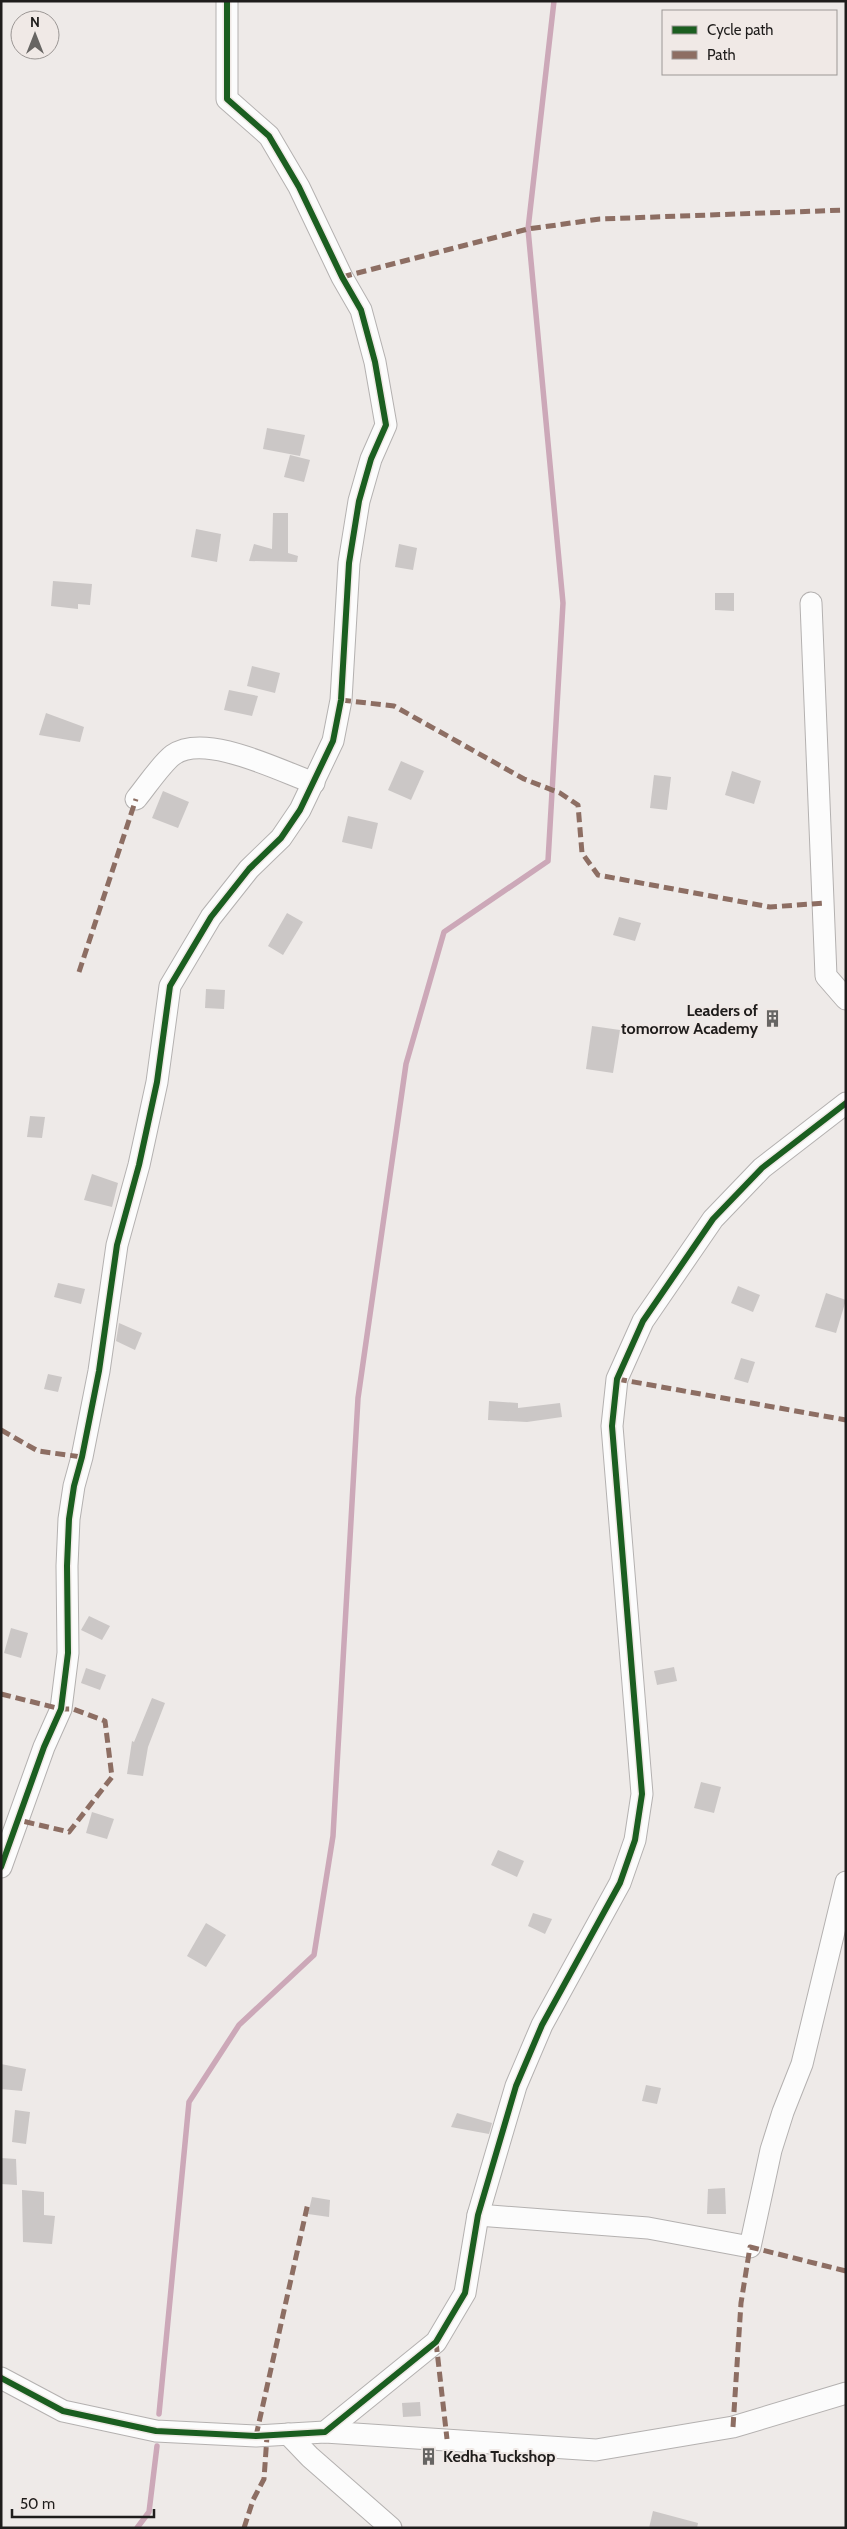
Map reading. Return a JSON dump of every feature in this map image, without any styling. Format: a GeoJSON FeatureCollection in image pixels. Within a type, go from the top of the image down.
{"type":"FeatureCollection","features":[{"type":"Feature","properties":{"kind":"street"},"geometry":{"type":"LineString","coordinates":[[1,1867],[44,1747],[61,1709],[68,1653],[67,1566],[69,1519],[74,1486],[82,1457],[99,1371],[117,1245],[139,1165],[157,1082],[170,986],[211,917],[250,869],[282,838],[314,783],[333,741],[341,700],[349,563],[359,501],[371,459],[386,425],[376,362],[361,310],[342,278],[299,187],[269,136],[227,99],[227,1]]}},
{"type":"Feature","properties":{"kind":"street"},"geometry":{"type":"LineString","coordinates":[[811,602],[826,976],[846,999]]}},
{"type":"Feature","properties":{"kind":"street"},"geometry":{"type":"LineString","coordinates":[[136,800],[173,755],[188,748],[207,748],[225,751],[314,783]]}},
{"type":"Feature","properties":{"kind":"street"},"geometry":{"type":"LineString","coordinates":[[325,2432],[436,2342],[465,2293],[478,2215],[516,2086],[542,2025],[620,1883],[635,1840],[642,1794],[612,1426],[618,1379],[643,1321],[713,1219],[762,1168],[846,1102]]}},
{"type":"Feature","properties":{"kind":"street"},"geometry":{"type":"LineString","coordinates":[[478,2215],[648,2228],[750,2247],[771,2150],[802,2064],[846,1882]]}},
{"type":"Feature","properties":{"kind":"street"},"geometry":{"type":"LineString","coordinates":[[1,2378],[63,2411],[156,2431],[256,2436],[325,2432],[596,2450],[733,2427],[846,2393]]}},
{"type":"Feature","properties":{"kind":"street"},"geometry":{"type":"LineString","coordinates":[[288,2434],[310,2457],[391,2528]]}},
{"type":"Feature","properties":{"kind":"building"},"geometry":{"type":"Polygon","coordinates":[[[267,428],[305,435],[300,456],[263,449],[267,428]]]}},
{"type":"Feature","properties":{"kind":"building"},"geometry":{"type":"Polygon","coordinates":[[[290,455],[310,460],[304,482],[284,477],[290,455]]]}},
{"type":"Feature","properties":{"kind":"building"},"geometry":{"type":"Polygon","coordinates":[[[273,513],[288,513],[288,553],[298,556],[297,562],[249,561],[254,544],[272,549],[273,513]]]}},
{"type":"Feature","properties":{"kind":"building"},"geometry":{"type":"Polygon","coordinates":[[[196,529],[221,534],[217,562],[191,557],[196,529]]]}},
{"type":"Feature","properties":{"kind":"building"},"geometry":{"type":"Polygon","coordinates":[[[399,544],[417,548],[413,570],[395,567],[399,544]]]}},
{"type":"Feature","properties":{"kind":"building"},"geometry":{"type":"Polygon","coordinates":[[[53,581],[92,584],[90,605],[78,604],[78,609],[51,606],[53,581]]]}},
{"type":"Feature","properties":{"kind":"building"},"geometry":{"type":"Polygon","coordinates":[[[715,593],[734,593],[734,611],[715,610],[715,593]]]}},
{"type":"Feature","properties":{"kind":"building"},"geometry":{"type":"Polygon","coordinates":[[[252,666],[280,673],[275,693],[247,686],[252,666]]]}},
{"type":"Feature","properties":{"kind":"building"},"geometry":{"type":"Polygon","coordinates":[[[229,690],[258,696],[252,716],[224,710],[229,690]]]}},
{"type":"Feature","properties":{"kind":"building"},"geometry":{"type":"Polygon","coordinates":[[[46,713],[84,727],[80,742],[39,735],[46,713]]]}},
{"type":"Feature","properties":{"kind":"building"},"geometry":{"type":"Polygon","coordinates":[[[401,761],[424,771],[411,800],[388,790],[401,761]]]}},
{"type":"Feature","properties":{"kind":"building"},"geometry":{"type":"Polygon","coordinates":[[[732,771],[761,781],[754,804],[725,795],[732,771]]]}},
{"type":"Feature","properties":{"kind":"building"},"geometry":{"type":"Polygon","coordinates":[[[654,775],[671,777],[667,810],[650,808],[654,775]]]}},
{"type":"Feature","properties":{"kind":"building"},"geometry":{"type":"Polygon","coordinates":[[[163,791],[189,802],[178,828],[152,818],[163,791]]]}},
{"type":"Feature","properties":{"kind":"building"},"geometry":{"type":"Polygon","coordinates":[[[348,816],[378,823],[372,849],[342,842],[348,816]]]}},
{"type":"Feature","properties":{"kind":"building"},"geometry":{"type":"Polygon","coordinates":[[[287,913],[303,922],[283,955],[268,946],[287,913]]]}},
{"type":"Feature","properties":{"kind":"building"},"geometry":{"type":"Polygon","coordinates":[[[619,917],[641,923],[635,941],[613,935],[619,917]]]}},
{"type":"Feature","properties":{"kind":"building"},"geometry":{"type":"Polygon","coordinates":[[[206,989],[225,990],[224,1009],[205,1008],[206,989]]]}},
{"type":"Feature","properties":{"kind":"building"},"geometry":{"type":"Polygon","coordinates":[[[592,1026],[620,1030],[613,1073],[586,1069],[592,1026]]]}},
{"type":"Feature","properties":{"kind":"building"},"geometry":{"type":"Polygon","coordinates":[[[30,1116],[45,1117],[42,1138],[27,1137],[30,1116]]]}},
{"type":"Feature","properties":{"kind":"building"},"geometry":{"type":"Polygon","coordinates":[[[92,1174],[118,1183],[112,1207],[84,1200],[92,1174]]]}},
{"type":"Feature","properties":{"kind":"building"},"geometry":{"type":"Polygon","coordinates":[[[58,1283],[85,1289],[81,1304],[54,1297],[58,1283]]]}},
{"type":"Feature","properties":{"kind":"building"},"geometry":{"type":"Polygon","coordinates":[[[738,1286],[760,1295],[753,1312],[731,1303],[738,1286]]]}},
{"type":"Feature","properties":{"kind":"building"},"geometry":{"type":"Polygon","coordinates":[[[826,1293],[846,1300],[836,1333],[815,1327],[826,1293]]]}},
{"type":"Feature","properties":{"kind":"building"},"geometry":{"type":"Polygon","coordinates":[[[119,1323],[142,1333],[135,1350],[116,1341],[119,1323]]]}},
{"type":"Feature","properties":{"kind":"building"},"geometry":{"type":"Polygon","coordinates":[[[741,1358],[755,1362],[748,1383],[734,1379],[741,1358]]]}},
{"type":"Feature","properties":{"kind":"building"},"geometry":{"type":"Polygon","coordinates":[[[48,1374],[62,1377],[58,1392],[44,1389],[48,1374]]]}},
{"type":"Feature","properties":{"kind":"building"},"geometry":{"type":"Polygon","coordinates":[[[489,1401],[518,1403],[518,1408],[560,1403],[562,1417],[527,1422],[488,1420],[489,1401]]]}},
{"type":"Feature","properties":{"kind":"building"},"geometry":{"type":"Polygon","coordinates":[[[89,1616],[110,1626],[102,1640],[81,1630],[89,1616]]]}},
{"type":"Feature","properties":{"kind":"building"},"geometry":{"type":"Polygon","coordinates":[[[11,1628],[28,1633],[21,1658],[4,1653],[11,1628]]]}},
{"type":"Feature","properties":{"kind":"building"},"geometry":{"type":"Polygon","coordinates":[[[674,1667],[677,1681],[657,1685],[654,1671],[674,1667]]]}},
{"type":"Feature","properties":{"kind":"building"},"geometry":{"type":"Polygon","coordinates":[[[86,1668],[106,1675],[100,1690],[81,1683],[86,1668]]]}},
{"type":"Feature","properties":{"kind":"building"},"geometry":{"type":"Polygon","coordinates":[[[152,1698],[165,1703],[148,1747],[143,1776],[127,1774],[132,1741],[134,1742],[152,1698]]]}},
{"type":"Feature","properties":{"kind":"building"},"geometry":{"type":"Polygon","coordinates":[[[701,1782],[721,1787],[714,1813],[694,1808],[701,1782]]]}},
{"type":"Feature","properties":{"kind":"building"},"geometry":{"type":"Polygon","coordinates":[[[92,1812],[114,1819],[107,1839],[86,1833],[92,1812]]]}},
{"type":"Feature","properties":{"kind":"building"},"geometry":{"type":"Polygon","coordinates":[[[498,1850],[524,1861],[517,1877],[491,1865],[498,1850]]]}},
{"type":"Feature","properties":{"kind":"building"},"geometry":{"type":"Polygon","coordinates":[[[533,1913],[552,1919],[545,1934],[528,1926],[533,1913]]]}},
{"type":"Feature","properties":{"kind":"building"},"geometry":{"type":"Polygon","coordinates":[[[206,1923],[226,1935],[206,1967],[187,1956],[206,1923]]]}},
{"type":"Feature","properties":{"kind":"building"},"geometry":{"type":"Polygon","coordinates":[[[1,2064],[26,2069],[22,2091],[1,2089],[1,2064]]]}},
{"type":"Feature","properties":{"kind":"building"},"geometry":{"type":"Polygon","coordinates":[[[646,2085],[661,2088],[657,2104],[642,2101],[646,2085]]]}},
{"type":"Feature","properties":{"kind":"building"},"geometry":{"type":"Polygon","coordinates":[[[15,2110],[30,2112],[26,2144],[12,2142],[15,2110]]]}},
{"type":"Feature","properties":{"kind":"building"},"geometry":{"type":"Polygon","coordinates":[[[457,2113],[492,2123],[489,2134],[451,2127],[457,2113]]]}},
{"type":"Feature","properties":{"kind":"building"},"geometry":{"type":"Polygon","coordinates":[[[1,2158],[16,2159],[17,2185],[1,2184],[1,2158]]]}},
{"type":"Feature","properties":{"kind":"building"},"geometry":{"type":"Polygon","coordinates":[[[725,2188],[726,2214],[707,2214],[708,2189],[725,2188]]]}},
{"type":"Feature","properties":{"kind":"building"},"geometry":{"type":"Polygon","coordinates":[[[22,2190],[44,2192],[44,2215],[55,2216],[52,2244],[23,2242],[22,2190]]]}},
{"type":"Feature","properties":{"kind":"building"},"geometry":{"type":"Polygon","coordinates":[[[312,2197],[330,2200],[329,2217],[308,2214],[312,2197]]]}},
{"type":"Feature","properties":{"kind":"building"},"geometry":{"type":"Polygon","coordinates":[[[420,2402],[421,2416],[403,2417],[402,2403],[420,2402]]]}},
{"type":"Feature","properties":{"kind":"building"},"geometry":{"type":"Polygon","coordinates":[[[653,2511],[698,2523],[697,2528],[649,2528],[653,2511]]]}},
{"type":"Feature","properties":{"kind":"waterway"},"geometry":{"type":"LineString","coordinates":[[159,2414],[189,2102],[239,2025],[314,1955],[333,1836],[358,1398],[406,1064],[444,932],[548,861],[563,603],[528,229],[554,1]]}},
{"type":"Feature","properties":{"kind":"waterway"},"geometry":{"type":"LineString","coordinates":[[137,2528],[149,2512],[157,2446]]}},
{"type":"Feature","properties":{"kind":"marked path"},"geometry":{"type":"LineString","coordinates":[[342,277],[528,229],[600,219],[846,210]]}},
{"type":"Feature","properties":{"kind":"marked path"},"geometry":{"type":"LineString","coordinates":[[341,700],[394,706],[524,779],[560,793],[578,805],[582,853],[598,875],[770,907],[825,903]]}},
{"type":"Feature","properties":{"kind":"marked path"},"geometry":{"type":"LineString","coordinates":[[79,972],[136,799]]}},
{"type":"Feature","properties":{"kind":"marked path"},"geometry":{"type":"LineString","coordinates":[[617,1379],[846,1420]]}},
{"type":"Feature","properties":{"kind":"marked path"},"geometry":{"type":"LineString","coordinates":[[1,1430],[38,1451],[82,1457]]}},
{"type":"Feature","properties":{"kind":"marked path"},"geometry":{"type":"LineString","coordinates":[[1,1694],[61,1709],[73,1709],[105,1721],[112,1777],[69,1832],[18,1820]]}},
{"type":"Feature","properties":{"kind":"marked path"},"geometry":{"type":"LineString","coordinates":[[256,2436],[308,2203]]}},
{"type":"Feature","properties":{"kind":"marked path"},"geometry":{"type":"LineString","coordinates":[[733,2427],[741,2303],[750,2247],[846,2271]]}},
{"type":"Feature","properties":{"kind":"marked path"},"geometry":{"type":"LineString","coordinates":[[436,2342],[447,2439]]}},
{"type":"Feature","properties":{"kind":"marked path"},"geometry":{"type":"LineString","coordinates":[[244,2528],[253,2500],[264,2479],[267,2436]]}},
{"type":"Feature","properties":{"kind":"cycle path"},"geometry":{"type":"LineString","coordinates":[[1,1867],[44,1747],[61,1709],[68,1653],[67,1566],[69,1519],[74,1486],[82,1457],[99,1371],[117,1245],[139,1165],[157,1082],[170,986],[211,917],[249,869],[281,838],[300,810],[333,741],[341,700],[349,563],[359,501],[371,459],[386,425],[375,362],[361,310],[342,277],[299,187],[269,136],[227,99],[227,1]]}},
{"type":"Feature","properties":{"kind":"cycle path"},"geometry":{"type":"LineString","coordinates":[[1,2378],[63,2411],[156,2431],[256,2436],[325,2432],[436,2342],[465,2293],[478,2215],[516,2086],[542,2025],[620,1883],[635,1840],[642,1794],[612,1426],[617,1379],[643,1321],[713,1219],[762,1168],[846,1103]]}},
{"type":"Feature","properties":{"kind":"place","name":"Leaders of tomorrow Academy"},"geometry":{"type":"Point","coordinates":[772,1019]}},
{"type":"Feature","properties":{"kind":"place","name":"Kedha Tuckshop"},"geometry":{"type":"Point","coordinates":[429,2456]}}]}
